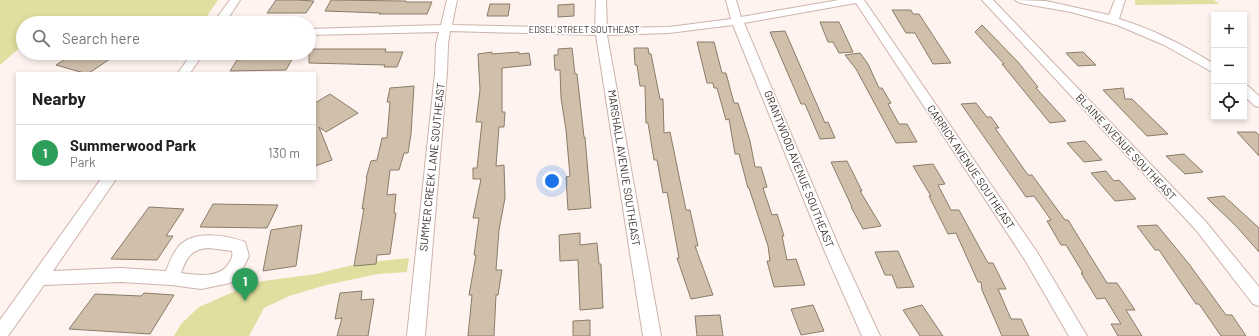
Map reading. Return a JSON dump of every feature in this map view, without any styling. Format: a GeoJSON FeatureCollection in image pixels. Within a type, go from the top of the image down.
{"type":"FeatureCollection","features":[{"type":"Feature","properties":{"kind":"street"},"geometry":{"type":"LineString","coordinates":[[224,16],[235,0]]}},
{"type":"Feature","properties":{"kind":"street","name":"SUMMER CREEK LANE SOUTHEAST"},"geometry":{"type":"LineString","coordinates":[[416,336],[442,73],[442,44],[452,0]]}},
{"type":"Feature","properties":{"kind":"street","name":"MARSHALL AVENUE SOUTHEAST"},"geometry":{"type":"LineString","coordinates":[[601,0],[602,32],[652,336]]}},
{"type":"Feature","properties":{"kind":"street","name":"GRANTWOOD AVENUE SOUTHEAST"},"geometry":{"type":"LineString","coordinates":[[731,0],[736,20],[766,86],[824,231],[871,336]]}},
{"type":"Feature","properties":{"kind":"street","name":"EDSEL STREET SOUTHEAST"},"geometry":{"type":"LineString","coordinates":[[316,32],[445,28],[602,32],[669,30],[787,13],[858,0]]}},
{"type":"Feature","properties":{"kind":"street","name":"CARRICK AVENUE SOUTHEAST"},"geometry":{"type":"LineString","coordinates":[[858,0],[1031,256],[1078,336]]}},
{"type":"Feature","properties":{"kind":"street","name":"BLAINE AVENUE SOUTHEAST"},"geometry":{"type":"LineString","coordinates":[[987,0],[1201,226],[1259,299]]}},
{"type":"Feature","properties":{"kind":"street"},"geometry":{"type":"LineString","coordinates":[[1020,0],[1048,3],[1113,19],[1149,33],[1191,53],[1211,67]]}},
{"type":"Feature","properties":{"kind":"street"},"geometry":{"type":"LineString","coordinates":[[1113,19],[1120,0]]}},
{"type":"Feature","properties":{"kind":"street"},"geometry":{"type":"LineString","coordinates":[[185,72],[193,60]]}},
{"type":"Feature","properties":{"kind":"street"},"geometry":{"type":"LineString","coordinates":[[1247,92],[1259,103]]}},
{"type":"Feature","properties":{"kind":"street"},"geometry":{"type":"LineString","coordinates":[[1,330],[40,278],[108,180]]}},
{"type":"Feature","properties":{"kind":"street"},"geometry":{"type":"LineString","coordinates":[[40,278],[121,275],[171,278]]}},
{"type":"Feature","properties":{"kind":"shaded area"},"geometry":{"type":"Polygon","coordinates":[[[0,0],[218,0],[207,16],[16,16],[16,51],[0,65],[0,0]]]}},
{"type":"Feature","properties":{"kind":"shaded area"},"geometry":{"type":"Polygon","coordinates":[[[1135,0],[1214,0],[1219,4],[1135,5],[1135,0]]]}},
{"type":"Feature","properties":{"kind":"shaded area"},"geometry":{"type":"Polygon","coordinates":[[[409,258],[407,272],[378,274],[326,285],[289,296],[264,308],[249,336],[174,336],[181,324],[199,307],[256,282],[316,274],[361,263],[409,258]]]}},
{"type":"Feature","properties":{"kind":"building"},"geometry":{"type":"Polygon","coordinates":[[[276,0],[314,1],[306,13],[267,13],[276,0]]]}},
{"type":"Feature","properties":{"kind":"building"},"geometry":{"type":"Polygon","coordinates":[[[331,0],[432,2],[427,14],[379,14],[380,13],[325,11],[331,0]]]}},
{"type":"Feature","properties":{"kind":"building"},"geometry":{"type":"Polygon","coordinates":[[[490,4],[510,4],[508,16],[487,16],[490,4]]]}},
{"type":"Feature","properties":{"kind":"building"},"geometry":{"type":"Polygon","coordinates":[[[574,4],[574,16],[558,17],[558,5],[574,4]]]}},
{"type":"Feature","properties":{"kind":"building"},"geometry":{"type":"Polygon","coordinates":[[[892,10],[911,10],[913,14],[919,14],[951,63],[933,64],[915,33],[906,33],[892,10]]]}},
{"type":"Feature","properties":{"kind":"building"},"geometry":{"type":"Polygon","coordinates":[[[820,22],[839,22],[853,52],[839,53],[833,42],[828,42],[820,22]]]}},
{"type":"Feature","properties":{"kind":"building"},"geometry":{"type":"Polygon","coordinates":[[[982,25],[1018,62],[1038,87],[1036,88],[1066,121],[1050,123],[1002,64],[1004,64],[975,32],[982,25]]]}},
{"type":"Feature","properties":{"kind":"building"},"geometry":{"type":"Polygon","coordinates":[[[785,31],[825,123],[828,122],[835,138],[820,139],[805,104],[801,104],[770,32],[785,31]]]}},
{"type":"Feature","properties":{"kind":"building"},"geometry":{"type":"Polygon","coordinates":[[[697,42],[714,42],[722,73],[726,73],[734,103],[738,103],[750,141],[755,167],[761,167],[767,187],[763,188],[772,215],[777,214],[784,236],[782,236],[787,260],[796,259],[805,285],[774,287],[767,261],[770,261],[768,246],[748,188],[739,154],[735,154],[729,119],[726,120],[717,88],[714,88],[713,83],[707,83],[697,42]]]}},
{"type":"Feature","properties":{"kind":"building"},"geometry":{"type":"Polygon","coordinates":[[[572,48],[585,137],[591,208],[568,210],[566,177],[570,176],[566,130],[561,98],[560,70],[555,70],[554,55],[558,55],[558,49],[572,48]]]}},
{"type":"Feature","properties":{"kind":"building"},"geometry":{"type":"Polygon","coordinates":[[[634,48],[648,48],[649,54],[651,54],[660,99],[663,99],[664,133],[670,132],[686,210],[690,210],[698,246],[695,246],[713,295],[691,299],[677,258],[679,258],[667,192],[663,193],[657,160],[654,160],[648,123],[646,123],[645,86],[640,86],[637,65],[635,65],[634,48]]]}},
{"type":"Feature","properties":{"kind":"building"},"geometry":{"type":"Polygon","coordinates":[[[316,49],[386,49],[385,52],[403,52],[397,67],[384,67],[385,65],[309,63],[309,60],[316,60],[316,49]]]}},
{"type":"Feature","properties":{"kind":"building"},"geometry":{"type":"Polygon","coordinates":[[[492,52],[492,54],[519,52],[519,54],[529,53],[531,65],[502,68],[502,112],[505,112],[504,127],[499,127],[496,166],[504,165],[505,198],[499,230],[496,270],[502,270],[498,295],[496,295],[494,336],[468,336],[472,295],[469,295],[476,255],[474,255],[479,218],[473,218],[481,179],[473,179],[473,168],[477,168],[482,122],[476,122],[480,90],[478,54],[492,52]]]}},
{"type":"Feature","properties":{"kind":"building"},"geometry":{"type":"Polygon","coordinates":[[[1083,52],[1096,65],[1078,66],[1066,53],[1083,52]]]}},
{"type":"Feature","properties":{"kind":"building"},"geometry":{"type":"Polygon","coordinates":[[[860,53],[868,64],[879,88],[882,88],[891,103],[888,104],[899,124],[907,124],[917,142],[896,143],[856,69],[845,55],[860,53]]]}},
{"type":"Feature","properties":{"kind":"building"},"geometry":{"type":"Polygon","coordinates":[[[64,60],[108,60],[90,72],[80,72],[56,65],[64,60]]]}},
{"type":"Feature","properties":{"kind":"building"},"geometry":{"type":"Polygon","coordinates":[[[237,60],[292,60],[286,70],[230,71],[237,60]]]}},
{"type":"Feature","properties":{"kind":"building"},"geometry":{"type":"Polygon","coordinates":[[[414,86],[411,134],[408,153],[404,153],[399,170],[390,170],[387,195],[396,194],[394,213],[396,213],[390,254],[377,255],[376,264],[354,266],[364,208],[362,209],[366,178],[371,161],[377,160],[382,138],[387,138],[390,102],[387,102],[390,88],[414,86]]]}},
{"type":"Feature","properties":{"kind":"building"},"geometry":{"type":"Polygon","coordinates":[[[1123,88],[1125,99],[1132,99],[1168,134],[1147,136],[1103,90],[1123,88]]]}},
{"type":"Feature","properties":{"kind":"building"},"geometry":{"type":"Polygon","coordinates":[[[330,94],[358,113],[326,132],[319,127],[332,160],[316,166],[316,102],[330,94]]]}},
{"type":"Feature","properties":{"kind":"building"},"geometry":{"type":"Polygon","coordinates":[[[976,103],[987,117],[991,117],[999,128],[995,128],[1028,175],[1032,175],[1065,220],[1068,220],[1107,283],[1117,283],[1135,310],[1126,310],[1142,336],[1118,336],[1111,324],[1121,324],[1105,298],[1097,299],[1066,245],[1061,245],[1047,221],[1051,220],[1034,196],[1026,197],[961,104],[976,103]]]}},
{"type":"Feature","properties":{"kind":"building"},"geometry":{"type":"Polygon","coordinates":[[[1237,132],[1256,132],[1259,135],[1259,156],[1237,132]]]}},
{"type":"Feature","properties":{"kind":"building"},"geometry":{"type":"Polygon","coordinates":[[[1085,141],[1102,160],[1084,162],[1067,143],[1085,141]]]}},
{"type":"Feature","properties":{"kind":"building"},"geometry":{"type":"Polygon","coordinates":[[[1184,154],[1203,172],[1185,174],[1166,156],[1184,154]]]}},
{"type":"Feature","properties":{"kind":"building"},"geometry":{"type":"Polygon","coordinates":[[[847,161],[862,191],[860,191],[881,226],[863,229],[851,207],[831,162],[847,161]]]}},
{"type":"Feature","properties":{"kind":"building"},"geometry":{"type":"Polygon","coordinates":[[[933,164],[945,184],[938,185],[951,210],[959,210],[988,263],[993,263],[1006,289],[998,289],[1011,319],[1021,319],[1029,336],[1002,336],[982,290],[981,282],[978,282],[956,233],[948,234],[929,196],[931,196],[913,166],[933,164]]]}},
{"type":"Feature","properties":{"kind":"building"},"geometry":{"type":"Polygon","coordinates":[[[1106,171],[1114,181],[1119,180],[1136,199],[1115,201],[1091,173],[1106,171]]]}},
{"type":"Feature","properties":{"kind":"building"},"geometry":{"type":"Polygon","coordinates":[[[1224,196],[1259,228],[1259,252],[1237,227],[1207,198],[1224,196]]]}},
{"type":"Feature","properties":{"kind":"building"},"geometry":{"type":"Polygon","coordinates":[[[213,204],[278,205],[267,228],[200,227],[213,204]]]}},
{"type":"Feature","properties":{"kind":"building"},"geometry":{"type":"Polygon","coordinates":[[[149,207],[184,209],[166,236],[173,236],[157,260],[111,259],[149,207]]]}},
{"type":"Feature","properties":{"kind":"building"},"geometry":{"type":"Polygon","coordinates":[[[302,225],[296,266],[263,271],[271,230],[302,225]]]}},
{"type":"Feature","properties":{"kind":"building"},"geometry":{"type":"Polygon","coordinates":[[[1157,225],[1189,264],[1226,315],[1232,315],[1246,336],[1221,336],[1199,304],[1196,304],[1159,250],[1155,250],[1137,226],[1157,225]]]}},
{"type":"Feature","properties":{"kind":"building"},"geometry":{"type":"Polygon","coordinates":[[[580,233],[580,245],[597,243],[599,264],[601,264],[603,308],[580,310],[578,260],[560,261],[559,235],[580,233]]]}},
{"type":"Feature","properties":{"kind":"building"},"geometry":{"type":"Polygon","coordinates":[[[898,251],[914,287],[897,288],[892,275],[885,275],[875,252],[898,251]]]}},
{"type":"Feature","properties":{"kind":"building"},"geometry":{"type":"Polygon","coordinates":[[[362,291],[361,300],[374,299],[368,336],[337,336],[342,318],[335,319],[340,293],[362,291]]]}},
{"type":"Feature","properties":{"kind":"building"},"geometry":{"type":"Polygon","coordinates":[[[144,293],[174,295],[150,334],[69,329],[95,294],[141,296],[144,293]]]}},
{"type":"Feature","properties":{"kind":"building"},"geometry":{"type":"Polygon","coordinates":[[[813,305],[824,331],[801,335],[791,309],[813,305]]]}},
{"type":"Feature","properties":{"kind":"building"},"geometry":{"type":"Polygon","coordinates":[[[922,305],[943,336],[920,336],[903,310],[922,305]]]}},
{"type":"Feature","properties":{"kind":"building"},"geometry":{"type":"Polygon","coordinates":[[[720,315],[723,336],[697,336],[695,316],[720,315]]]}},
{"type":"Feature","properties":{"kind":"building"},"geometry":{"type":"Polygon","coordinates":[[[590,320],[590,336],[573,336],[573,321],[590,320]]]}},
{"type":"Feature","properties":{"kind":"place","name":"Summerwood Park"},"geometry":{"type":"Point","coordinates":[245,301]}}]}
